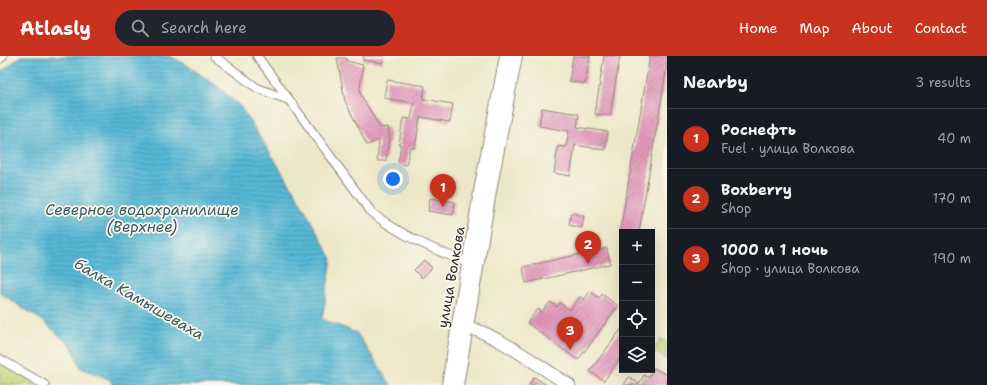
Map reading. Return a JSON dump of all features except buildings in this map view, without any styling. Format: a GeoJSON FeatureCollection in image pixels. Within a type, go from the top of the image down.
{"type":"FeatureCollection","features":[{"type":"Feature","properties":{"kind":"main road","name":"улица Волкова"},"geometry":{"type":"LineString","coordinates":[[457,385],[455,369],[482,180],[506,56]]}},
{"type":"Feature","properties":{"kind":"main road","name":"улица Волкова"},"geometry":{"type":"LineString","coordinates":[[448,385],[455,369],[467,327],[492,180],[516,56]]}},
{"type":"Feature","properties":{"kind":"main road","name":"улица Волкова"},"geometry":{"type":"LineString","coordinates":[[467,327],[494,338],[569,385]]}},
{"type":"Feature","properties":{"kind":"street"},"geometry":{"type":"LineString","coordinates":[[0,59],[3,56]]}},
{"type":"Feature","properties":{"kind":"street"},"geometry":{"type":"LineString","coordinates":[[214,56],[257,88],[290,100]]}},
{"type":"Feature","properties":{"kind":"street"},"geometry":{"type":"LineString","coordinates":[[257,56],[372,213],[390,227],[410,238],[470,264]]}},
{"type":"Feature","properties":{"kind":"street"},"geometry":{"type":"LineString","coordinates":[[0,359],[45,385]]}},
{"type":"Feature","properties":{"kind":"green space"},"geometry":{"type":"Polygon","coordinates":[[[661,339],[667,343],[667,359],[655,352],[655,348],[661,339]]]}},
{"type":"Feature","properties":{"kind":"green space"},"geometry":{"type":"Polygon","coordinates":[[[0,359],[39,385],[0,385],[0,359]]]}},
{"type":"Feature","properties":{"kind":"water","name":"Северное водохранилище (Верхнее)"},"geometry":{"type":"Polygon","coordinates":[[[21,56],[170,56],[190,67],[217,86],[240,106],[295,192],[332,259],[322,319],[357,333],[391,385],[113,385],[109,379],[81,368],[72,347],[43,321],[0,293],[0,73],[21,56]]]}},
{"type":"Feature","properties":{"kind":"place","name":"Роснефть"},"geometry":{"type":"Point","coordinates":[443,207]}},
{"type":"Feature","properties":{"kind":"place","name":"Boxberry"},"geometry":{"type":"Point","coordinates":[588,264]}},
{"type":"Feature","properties":{"kind":"place","name":"1000 и 1 ночь"},"geometry":{"type":"Point","coordinates":[570,350]}},
{"type":"Feature","properties":{"kind":"water label","name":"балка Камышеваха"},"geometry":{"type":"Point","coordinates":[139,299]}}]}
